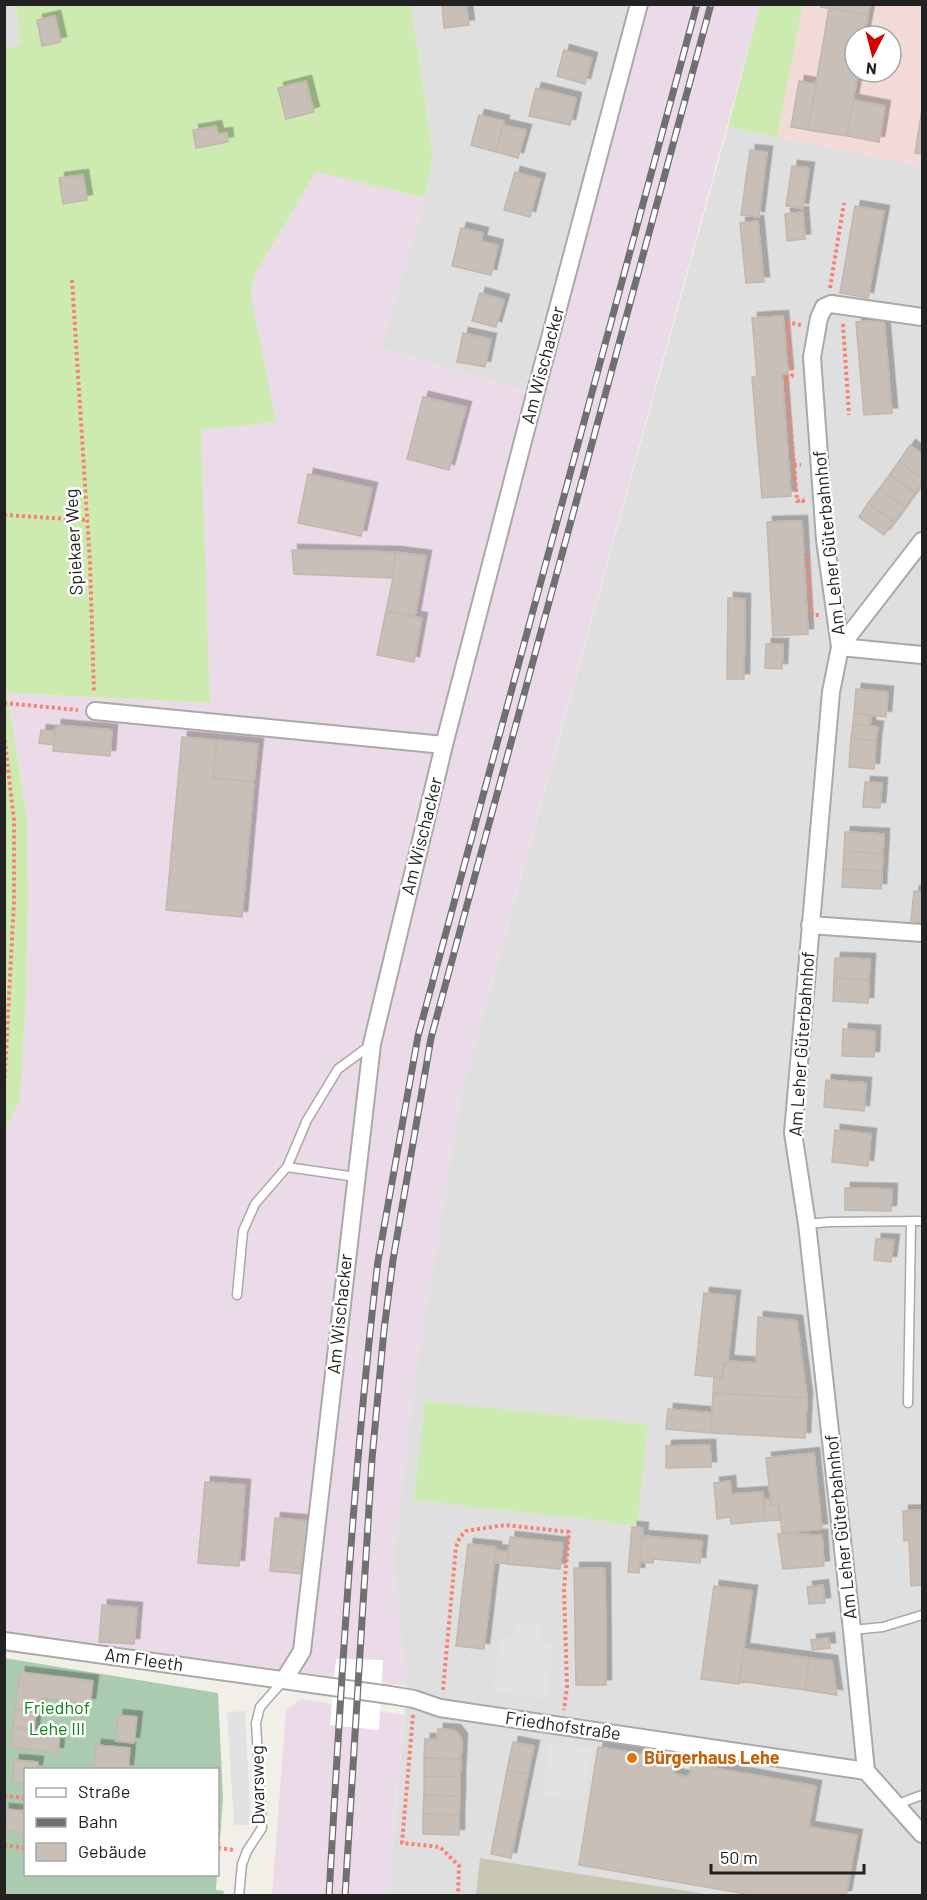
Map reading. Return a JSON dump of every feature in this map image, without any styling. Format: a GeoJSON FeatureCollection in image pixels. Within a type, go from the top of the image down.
{"type":"FeatureCollection","features":[{"type":"Feature","properties":{"kind":"street","name":"Am Wischacker"},"geometry":{"type":"LineString","coordinates":[[284,1680],[302,1651],[372,1044],[444,746],[639,4]]}},
{"type":"Feature","properties":{"kind":"street"},"geometry":{"type":"LineString","coordinates":[[837,304],[922,316]]}},
{"type":"Feature","properties":{"kind":"street","name":"Am Leher Güterbahnhof"},"geometry":{"type":"LineString","coordinates":[[837,304],[824,307],[819,318],[812,357],[825,540],[840,647],[831,692],[793,1133],[807,1224],[866,1771]]}},
{"type":"Feature","properties":{"kind":"street"},"geometry":{"type":"LineString","coordinates":[[840,647],[922,541]]}},
{"type":"Feature","properties":{"kind":"street"},"geometry":{"type":"LineString","coordinates":[[840,647],[922,655]]}},
{"type":"Feature","properties":{"kind":"street"},"geometry":{"type":"LineString","coordinates":[[95,711],[444,746]]}},
{"type":"Feature","properties":{"kind":"street"},"geometry":{"type":"LineString","coordinates":[[810,925],[922,933]]}},
{"type":"Feature","properties":{"kind":"street","name":"Am Fleeth"},"geometry":{"type":"LineString","coordinates":[[4,1641],[284,1680]]}},
{"type":"Feature","properties":{"kind":"street","name":"Friedhofstraße"},"geometry":{"type":"LineString","coordinates":[[284,1680],[414,1699],[440,1708],[866,1771]]}},
{"type":"Feature","properties":{"kind":"street"},"geometry":{"type":"LineString","coordinates":[[866,1771],[898,1804],[922,1834]]}},
{"type":"Feature","properties":{"kind":"lane"},"geometry":{"type":"LineString","coordinates":[[237,1295],[243,1231],[255,1204],[287,1167],[307,1120],[338,1069],[372,1044]]}},
{"type":"Feature","properties":{"kind":"lane"},"geometry":{"type":"LineString","coordinates":[[287,1167],[356,1177]]}},
{"type":"Feature","properties":{"kind":"lane"},"geometry":{"type":"LineString","coordinates":[[807,1224],[922,1221]]}},
{"type":"Feature","properties":{"kind":"lane"},"geometry":{"type":"LineString","coordinates":[[908,1403],[911,1223]]}},
{"type":"Feature","properties":{"kind":"lane"},"geometry":{"type":"LineString","coordinates":[[852,1630],[883,1627],[922,1614]]}},
{"type":"Feature","properties":{"kind":"lane","name":"Dwarsweg"},"geometry":{"type":"LineString","coordinates":[[239,1896],[242,1864],[247,1851],[262,1828],[256,1723],[260,1707],[284,1680]]}},
{"type":"Feature","properties":{"kind":"lane"},"geometry":{"type":"LineString","coordinates":[[898,1804],[922,1795]]}},
{"type":"Feature","properties":{"kind":"path"},"geometry":{"type":"LineString","coordinates":[[844,202],[829,284],[837,304],[849,415]]}},
{"type":"Feature","properties":{"kind":"path","name":"Spiekaer Weg"},"geometry":{"type":"LineString","coordinates":[[72,280],[87,520],[95,711]]}},
{"type":"Feature","properties":{"kind":"path"},"geometry":{"type":"LineString","coordinates":[[787,322],[792,376],[786,378],[797,501],[803,500],[803,509]]}},
{"type":"Feature","properties":{"kind":"path"},"geometry":{"type":"LineString","coordinates":[[794,465],[820,465]]}},
{"type":"Feature","properties":{"kind":"path"},"geometry":{"type":"LineString","coordinates":[[4,515],[87,520]]}},
{"type":"Feature","properties":{"kind":"path"},"geometry":{"type":"LineString","coordinates":[[4,703],[95,711]]}},
{"type":"Feature","properties":{"kind":"path"},"geometry":{"type":"LineString","coordinates":[[4,734],[14,820],[11,966],[4,1092]]}},
{"type":"Feature","properties":{"kind":"path"},"geometry":{"type":"LineString","coordinates":[[4,966],[11,966]]}},
{"type":"Feature","properties":{"kind":"path"},"geometry":{"type":"LineString","coordinates":[[444,1682],[456,1547],[460,1537],[466,1532],[505,1525],[569,1532],[564,1589],[567,1686],[563,1726]]}},
{"type":"Feature","properties":{"kind":"path"},"geometry":{"type":"LineString","coordinates":[[414,1699],[402,1843],[440,1847],[459,1866],[458,1896]]}},
{"type":"Feature","properties":{"kind":"path"},"geometry":{"type":"LineString","coordinates":[[4,1796],[24,1798]]}},
{"type":"Feature","properties":{"kind":"path"},"geometry":{"type":"LineString","coordinates":[[4,1845],[24,1848]]}},
{"type":"Feature","properties":{"kind":"shaded area"},"geometry":{"type":"Polygon","coordinates":[[[4,5],[16,5],[21,46],[5,48],[4,5]]]}},
{"type":"Feature","properties":{"kind":"shaded area"},"geometry":{"type":"Polygon","coordinates":[[[411,5],[646,5],[541,396],[381,348],[425,198],[433,155],[411,5]]]}},
{"type":"Feature","properties":{"kind":"shaded area"},"geometry":{"type":"Polygon","coordinates":[[[646,5],[760,5],[461,1095],[414,1384],[393,1562],[407,1686],[5,1633],[4,1131],[20,1098],[26,995],[28,901],[27,816],[7,693],[210,703],[201,430],[276,422],[251,297],[254,276],[316,172],[425,198],[381,348],[541,396],[646,5]]]}},
{"type":"Feature","properties":{"kind":"shaded area"},"geometry":{"type":"Polygon","coordinates":[[[803,5],[922,5],[922,166],[777,137],[803,5]]]}},
{"type":"Feature","properties":{"kind":"shaded area"},"geometry":{"type":"Polygon","coordinates":[[[728,127],[922,166],[922,1895],[388,1896],[407,1686],[393,1562],[414,1384],[461,1095],[728,127]]]}},
{"type":"Feature","properties":{"kind":"shaded area"},"geometry":{"type":"Polygon","coordinates":[[[515,1621],[542,1625],[539,1642],[554,1644],[546,1699],[493,1691],[501,1637],[513,1638],[515,1621]]]}},
{"type":"Feature","properties":{"kind":"shaded area"},"geometry":{"type":"Polygon","coordinates":[[[301,1699],[404,1715],[388,1895],[272,1896],[286,1710],[301,1699]]]}},
{"type":"Feature","properties":{"kind":"shaded area"},"geometry":{"type":"Polygon","coordinates":[[[245,1711],[251,1825],[234,1825],[227,1712],[245,1711]]]}},
{"type":"Feature","properties":{"kind":"shaded area"},"geometry":{"type":"Polygon","coordinates":[[[549,1742],[592,1748],[583,1802],[542,1795],[549,1742]]]}},
{"type":"Feature","properties":{"kind":"shaded area"},"geometry":{"type":"Polygon","coordinates":[[[480,1858],[712,1895],[476,1895],[480,1858]]]}},
{"type":"Feature","properties":{"kind":"green space"},"geometry":{"type":"Polygon","coordinates":[[[16,5],[411,5],[433,155],[425,198],[316,172],[254,276],[251,296],[276,422],[201,430],[210,703],[7,693],[27,817],[28,901],[20,1099],[5,1131],[4,48],[21,45],[16,5]]]}},
{"type":"Feature","properties":{"kind":"green space"},"geometry":{"type":"Polygon","coordinates":[[[760,5],[803,5],[777,137],[728,127],[760,5]]]}},
{"type":"Feature","properties":{"kind":"green space"},"geometry":{"type":"Polygon","coordinates":[[[425,1401],[648,1425],[637,1525],[414,1500],[425,1401]]]}},
{"type":"Feature","properties":{"kind":"green space","name":"Friedhof Lehe III"},"geometry":{"type":"Polygon","coordinates":[[[4,1658],[218,1693],[223,1798],[219,1854],[219,1768],[24,1768],[24,1876],[217,1876],[216,1890],[224,1891],[223,1895],[5,1895],[4,1658]]]}},
{"type":"Feature","properties":{"kind":"pier"},"geometry":{"type":"Polygon","coordinates":[[[336,1659],[383,1660],[379,1730],[330,1725],[336,1659]]]}},
{"type":"Feature","properties":{"kind":"building"},"geometry":{"type":"Polygon","coordinates":[[[442,4],[466,4],[469,25],[444,28],[442,4]]]}},
{"type":"Feature","properties":{"kind":"building"},"geometry":{"type":"Polygon","coordinates":[[[821,4],[870,4],[868,15],[821,7],[821,4]]]}},
{"type":"Feature","properties":{"kind":"building"},"geometry":{"type":"Polygon","coordinates":[[[829,8],[868,15],[866,24],[843,24],[843,84],[856,84],[847,136],[808,130],[829,8]]]}},
{"type":"Feature","properties":{"kind":"building"},"geometry":{"type":"Polygon","coordinates":[[[55,16],[61,42],[42,46],[37,20],[55,16]]]}},
{"type":"Feature","properties":{"kind":"building"},"geometry":{"type":"Polygon","coordinates":[[[564,50],[592,58],[585,84],[557,76],[564,50]]]}},
{"type":"Feature","properties":{"kind":"building"},"geometry":{"type":"Polygon","coordinates":[[[306,81],[314,112],[286,119],[278,88],[306,81]]]}},
{"type":"Feature","properties":{"kind":"building"},"geometry":{"type":"Polygon","coordinates":[[[799,81],[816,84],[808,130],[791,127],[799,81]]]}},
{"type":"Feature","properties":{"kind":"building"},"geometry":{"type":"Polygon","coordinates":[[[536,88],[576,98],[570,125],[529,116],[536,88]]]}},
{"type":"Feature","properties":{"kind":"building"},"geometry":{"type":"Polygon","coordinates":[[[853,100],[885,106],[879,142],[847,136],[853,100]]]}},
{"type":"Feature","properties":{"kind":"building"},"geometry":{"type":"Polygon","coordinates":[[[922,109],[922,154],[915,153],[922,109]]]}},
{"type":"Feature","properties":{"kind":"building"},"geometry":{"type":"Polygon","coordinates":[[[479,115],[504,121],[496,152],[471,145],[479,115]]]}},
{"type":"Feature","properties":{"kind":"building"},"geometry":{"type":"Polygon","coordinates":[[[503,125],[526,130],[518,158],[496,152],[503,125]]]}},
{"type":"Feature","properties":{"kind":"building"},"geometry":{"type":"Polygon","coordinates":[[[216,126],[218,134],[227,133],[228,142],[196,148],[193,130],[216,126]]]}},
{"type":"Feature","properties":{"kind":"building"},"geometry":{"type":"Polygon","coordinates":[[[750,150],[767,152],[759,217],[741,215],[750,150]]]}},
{"type":"Feature","properties":{"kind":"building"},"geometry":{"type":"Polygon","coordinates":[[[792,166],[809,168],[803,209],[786,206],[792,166]]]}},
{"type":"Feature","properties":{"kind":"building"},"geometry":{"type":"Polygon","coordinates":[[[515,172],[540,179],[530,217],[504,210],[515,172]]]}},
{"type":"Feature","properties":{"kind":"building"},"geometry":{"type":"Polygon","coordinates":[[[83,175],[87,200],[63,204],[59,178],[83,175]]]}},
{"type":"Feature","properties":{"kind":"building"},"geometry":{"type":"Polygon","coordinates":[[[855,206],[884,211],[868,298],[840,293],[855,206]]]}},
{"type":"Feature","properties":{"kind":"building"},"geometry":{"type":"Polygon","coordinates":[[[803,212],[805,239],[787,241],[785,214],[803,212]]]}},
{"type":"Feature","properties":{"kind":"building"},"geometry":{"type":"Polygon","coordinates":[[[758,221],[764,282],[746,283],[740,223],[758,221]]]}},
{"type":"Feature","properties":{"kind":"building"},"geometry":{"type":"Polygon","coordinates":[[[461,228],[483,233],[481,241],[498,245],[491,275],[452,266],[461,228]]]}},
{"type":"Feature","properties":{"kind":"building"},"geometry":{"type":"Polygon","coordinates":[[[480,293],[504,300],[496,327],[472,321],[480,293]]]}},
{"type":"Feature","properties":{"kind":"building"},"geometry":{"type":"Polygon","coordinates":[[[783,316],[788,374],[782,374],[791,496],[762,498],[752,377],[757,376],[752,318],[783,316]]]}},
{"type":"Feature","properties":{"kind":"building"},"geometry":{"type":"Polygon","coordinates":[[[884,320],[892,413],[864,415],[856,322],[884,320]]]}},
{"type":"Feature","properties":{"kind":"building"},"geometry":{"type":"Polygon","coordinates":[[[463,333],[491,339],[485,367],[457,362],[463,333]]]}},
{"type":"Feature","properties":{"kind":"building"},"geometry":{"type":"Polygon","coordinates":[[[423,397],[466,407],[449,470],[407,459],[423,397]]]}},
{"type":"Feature","properties":{"kind":"building"},"geometry":{"type":"Polygon","coordinates":[[[910,445],[922,454],[922,478],[899,461],[910,445]]]}},
{"type":"Feature","properties":{"kind":"building"},"geometry":{"type":"Polygon","coordinates":[[[899,461],[922,478],[922,483],[915,493],[890,474],[899,461]]]}},
{"type":"Feature","properties":{"kind":"building"},"geometry":{"type":"Polygon","coordinates":[[[308,474],[372,488],[361,536],[298,523],[308,474]]]}},
{"type":"Feature","properties":{"kind":"building"},"geometry":{"type":"Polygon","coordinates":[[[890,474],[915,493],[905,507],[879,489],[890,474]]]}},
{"type":"Feature","properties":{"kind":"building"},"geometry":{"type":"Polygon","coordinates":[[[879,489],[905,507],[894,522],[868,503],[879,489]]]}},
{"type":"Feature","properties":{"kind":"building"},"geometry":{"type":"Polygon","coordinates":[[[868,503],[894,522],[884,535],[859,517],[868,503]]]}},
{"type":"Feature","properties":{"kind":"building"},"geometry":{"type":"Polygon","coordinates":[[[802,521],[808,634],[773,636],[767,522],[802,521]]]}},
{"type":"Feature","properties":{"kind":"building"},"geometry":{"type":"Polygon","coordinates":[[[292,550],[395,552],[393,578],[294,574],[292,550]]]}},
{"type":"Feature","properties":{"kind":"building"},"geometry":{"type":"Polygon","coordinates":[[[395,552],[426,556],[415,616],[386,611],[393,578],[395,552]]]}},
{"type":"Feature","properties":{"kind":"building"},"geometry":{"type":"Polygon","coordinates":[[[728,598],[745,599],[744,679],[727,679],[728,598]]]}},
{"type":"Feature","properties":{"kind":"building"},"geometry":{"type":"Polygon","coordinates":[[[386,611],[422,618],[414,662],[377,655],[386,611]]]}},
{"type":"Feature","properties":{"kind":"building"},"geometry":{"type":"Polygon","coordinates":[[[766,644],[783,644],[782,669],[765,668],[766,644]]]}},
{"type":"Feature","properties":{"kind":"building"},"geometry":{"type":"Polygon","coordinates":[[[856,689],[888,692],[886,717],[854,713],[856,689]]]}},
{"type":"Feature","properties":{"kind":"building"},"geometry":{"type":"Polygon","coordinates":[[[854,713],[871,715],[870,726],[853,724],[854,713]]]}},
{"type":"Feature","properties":{"kind":"building"},"geometry":{"type":"Polygon","coordinates":[[[853,724],[878,727],[876,741],[851,738],[853,724]]]}},
{"type":"Feature","properties":{"kind":"building"},"geometry":{"type":"Polygon","coordinates":[[[56,725],[112,730],[110,756],[53,751],[56,725]]]}},
{"type":"Feature","properties":{"kind":"building"},"geometry":{"type":"Polygon","coordinates":[[[41,730],[55,732],[54,745],[39,743],[41,730]]]}},
{"type":"Feature","properties":{"kind":"building"},"geometry":{"type":"Polygon","coordinates":[[[182,737],[217,740],[213,778],[254,782],[242,917],[166,910],[182,737]]]}},
{"type":"Feature","properties":{"kind":"building"},"geometry":{"type":"Polygon","coordinates":[[[851,738],[876,741],[874,769],[849,767],[851,738]]]}},
{"type":"Feature","properties":{"kind":"building"},"geometry":{"type":"Polygon","coordinates":[[[217,740],[258,744],[254,782],[213,778],[217,740]]]}},
{"type":"Feature","properties":{"kind":"building"},"geometry":{"type":"Polygon","coordinates":[[[865,782],[882,783],[880,808],[863,807],[865,782]]]}},
{"type":"Feature","properties":{"kind":"building"},"geometry":{"type":"Polygon","coordinates":[[[845,832],[884,834],[883,854],[844,851],[845,832]]]}},
{"type":"Feature","properties":{"kind":"building"},"geometry":{"type":"Polygon","coordinates":[[[844,851],[883,854],[882,871],[843,869],[844,851]]]}},
{"type":"Feature","properties":{"kind":"building"},"geometry":{"type":"Polygon","coordinates":[[[843,869],[882,871],[881,889],[842,887],[843,869]]]}},
{"type":"Feature","properties":{"kind":"building"},"geometry":{"type":"Polygon","coordinates":[[[914,891],[922,892],[922,923],[911,921],[914,891]]]}},
{"type":"Feature","properties":{"kind":"building"},"geometry":{"type":"Polygon","coordinates":[[[835,958],[870,959],[869,980],[834,978],[835,958]]]}},
{"type":"Feature","properties":{"kind":"building"},"geometry":{"type":"Polygon","coordinates":[[[834,978],[869,980],[868,1003],[833,1001],[834,978]]]}},
{"type":"Feature","properties":{"kind":"building"},"geometry":{"type":"Polygon","coordinates":[[[843,1029],[875,1031],[874,1057],[842,1056],[843,1029]]]}},
{"type":"Feature","properties":{"kind":"building"},"geometry":{"type":"Polygon","coordinates":[[[826,1080],[866,1083],[864,1111],[824,1107],[826,1080]]]}},
{"type":"Feature","properties":{"kind":"building"},"geometry":{"type":"Polygon","coordinates":[[[835,1130],[871,1134],[868,1166],[832,1162],[835,1130]]]}},
{"type":"Feature","properties":{"kind":"building"},"geometry":{"type":"Polygon","coordinates":[[[845,1188],[892,1189],[891,1211],[845,1210],[845,1188]]]}},
{"type":"Feature","properties":{"kind":"building"},"geometry":{"type":"Polygon","coordinates":[[[876,1239],[894,1240],[891,1262],[874,1260],[876,1239]]]}},
{"type":"Feature","properties":{"kind":"building"},"geometry":{"type":"Polygon","coordinates":[[[704,1293],[735,1296],[728,1364],[724,1363],[722,1378],[695,1375],[704,1293]]]}},
{"type":"Feature","properties":{"kind":"building"},"geometry":{"type":"Polygon","coordinates":[[[758,1317],[797,1321],[807,1398],[713,1393],[714,1377],[722,1378],[724,1363],[728,1364],[728,1361],[756,1363],[758,1317]]]}},
{"type":"Feature","properties":{"kind":"building"},"geometry":{"type":"Polygon","coordinates":[[[713,1393],[807,1398],[805,1438],[711,1433],[713,1393]]]}},
{"type":"Feature","properties":{"kind":"building"},"geometry":{"type":"Polygon","coordinates":[[[668,1409],[712,1413],[711,1433],[666,1429],[668,1409]]]}},
{"type":"Feature","properties":{"kind":"building"},"geometry":{"type":"Polygon","coordinates":[[[710,1445],[711,1467],[666,1468],[666,1446],[710,1445]]]}},
{"type":"Feature","properties":{"kind":"building"},"geometry":{"type":"Polygon","coordinates":[[[814,1453],[822,1529],[782,1533],[779,1504],[771,1505],[766,1458],[814,1453]]]}},
{"type":"Feature","properties":{"kind":"building"},"geometry":{"type":"Polygon","coordinates":[[[730,1481],[731,1494],[763,1492],[765,1521],[731,1524],[730,1517],[717,1519],[714,1483],[730,1481]]]}},
{"type":"Feature","properties":{"kind":"building"},"geometry":{"type":"Polygon","coordinates":[[[205,1482],[245,1485],[239,1566],[198,1563],[205,1482]]]}},
{"type":"Feature","properties":{"kind":"building"},"geometry":{"type":"Polygon","coordinates":[[[763,1499],[771,1499],[771,1505],[779,1504],[780,1520],[765,1521],[763,1499]]]}},
{"type":"Feature","properties":{"kind":"building"},"geometry":{"type":"Polygon","coordinates":[[[922,1510],[922,1585],[911,1586],[909,1540],[904,1541],[903,1511],[922,1510]]]}},
{"type":"Feature","properties":{"kind":"building"},"geometry":{"type":"Polygon","coordinates":[[[275,1518],[308,1521],[304,1574],[270,1571],[275,1518]]]}},
{"type":"Feature","properties":{"kind":"building"},"geometry":{"type":"Polygon","coordinates":[[[632,1527],[643,1528],[639,1573],[628,1572],[632,1527]]]}},
{"type":"Feature","properties":{"kind":"building"},"geometry":{"type":"Polygon","coordinates":[[[778,1534],[822,1535],[824,1566],[783,1569],[778,1534]]]}},
{"type":"Feature","properties":{"kind":"building"},"geometry":{"type":"Polygon","coordinates":[[[642,1536],[702,1541],[700,1563],[653,1559],[653,1563],[640,1562],[642,1536]]]}},
{"type":"Feature","properties":{"kind":"building"},"geometry":{"type":"Polygon","coordinates":[[[510,1537],[563,1543],[560,1569],[507,1564],[510,1537]]]}},
{"type":"Feature","properties":{"kind":"building"},"geometry":{"type":"Polygon","coordinates":[[[468,1544],[496,1547],[484,1649],[456,1646],[468,1544]]]}},
{"type":"Feature","properties":{"kind":"building"},"geometry":{"type":"Polygon","coordinates":[[[495,1550],[508,1552],[507,1564],[494,1562],[495,1550]]]}},
{"type":"Feature","properties":{"kind":"building"},"geometry":{"type":"Polygon","coordinates":[[[574,1568],[605,1568],[606,1685],[576,1685],[574,1568]]]}},
{"type":"Feature","properties":{"kind":"building"},"geometry":{"type":"Polygon","coordinates":[[[823,1585],[825,1603],[809,1604],[807,1587],[823,1585]]]}},
{"type":"Feature","properties":{"kind":"building"},"geometry":{"type":"Polygon","coordinates":[[[714,1586],[752,1591],[739,1684],[701,1679],[714,1586]]]}},
{"type":"Feature","properties":{"kind":"building"},"geometry":{"type":"Polygon","coordinates":[[[102,1605],[137,1608],[134,1644],[99,1642],[102,1605]]]}},
{"type":"Feature","properties":{"kind":"building"},"geometry":{"type":"Polygon","coordinates":[[[829,1638],[830,1648],[812,1650],[811,1640],[829,1638]]]}},
{"type":"Feature","properties":{"kind":"building"},"geometry":{"type":"Polygon","coordinates":[[[744,1649],[809,1658],[805,1690],[739,1681],[744,1649]]]}},
{"type":"Feature","properties":{"kind":"building"},"geometry":{"type":"Polygon","coordinates":[[[809,1658],[832,1661],[837,1695],[805,1690],[809,1658]]]}},
{"type":"Feature","properties":{"kind":"building"},"geometry":{"type":"Polygon","coordinates":[[[20,1672],[93,1681],[90,1704],[41,1698],[39,1712],[15,1709],[20,1672]]]}},
{"type":"Feature","properties":{"kind":"building"},"geometry":{"type":"Polygon","coordinates":[[[15,1709],[36,1712],[34,1730],[13,1727],[15,1709]]]}},
{"type":"Feature","properties":{"kind":"building"},"geometry":{"type":"Polygon","coordinates":[[[118,1715],[137,1717],[134,1743],[115,1741],[118,1715]]]}},
{"type":"Feature","properties":{"kind":"building"},"geometry":{"type":"Polygon","coordinates":[[[13,1727],[60,1733],[58,1753],[11,1747],[13,1727]]]}},
{"type":"Feature","properties":{"kind":"building"},"geometry":{"type":"Polygon","coordinates":[[[438,1729],[455,1730],[462,1739],[461,1759],[424,1758],[425,1739],[437,1739],[438,1729]]]}},
{"type":"Feature","properties":{"kind":"building"},"geometry":{"type":"Polygon","coordinates":[[[513,1742],[534,1746],[528,1774],[507,1770],[513,1742]]]}},
{"type":"Feature","properties":{"kind":"building"},"geometry":{"type":"Polygon","coordinates":[[[96,1745],[130,1748],[128,1768],[94,1768],[96,1745]]]}},
{"type":"Feature","properties":{"kind":"building"},"geometry":{"type":"Polygon","coordinates":[[[598,1747],[677,1760],[674,1774],[689,1777],[692,1764],[816,1786],[809,1827],[857,1835],[846,1896],[757,1896],[579,1865],[598,1747]]]}},
{"type":"Feature","properties":{"kind":"building"},"geometry":{"type":"Polygon","coordinates":[[[424,1758],[461,1759],[460,1777],[424,1776],[424,1758]]]}},
{"type":"Feature","properties":{"kind":"building"},"geometry":{"type":"Polygon","coordinates":[[[14,1760],[38,1762],[37,1768],[24,1768],[24,1783],[12,1782],[14,1760]]]}},
{"type":"Feature","properties":{"kind":"building"},"geometry":{"type":"Polygon","coordinates":[[[507,1770],[528,1774],[511,1858],[491,1854],[507,1770]]]}},
{"type":"Feature","properties":{"kind":"building"},"geometry":{"type":"Polygon","coordinates":[[[424,1776],[460,1777],[460,1796],[424,1795],[424,1776]]]}},
{"type":"Feature","properties":{"kind":"building"},"geometry":{"type":"Polygon","coordinates":[[[424,1795],[460,1796],[459,1815],[423,1814],[424,1795]]]}},
{"type":"Feature","properties":{"kind":"building"},"geometry":{"type":"Polygon","coordinates":[[[4,1809],[24,1811],[24,1839],[23,1833],[4,1830],[4,1809]]]}},
{"type":"Feature","properties":{"kind":"building"},"geometry":{"type":"Polygon","coordinates":[[[423,1814],[459,1815],[459,1835],[423,1834],[423,1814]]]}},
{"type":"Feature","properties":{"kind":"railway"},"geometry":{"type":"LineString","coordinates":[[329,1896],[349,1578],[369,1340],[378,1261],[418,1036],[697,4]]}},
{"type":"Feature","properties":{"kind":"railway"},"geometry":{"type":"LineString","coordinates":[[345,1896],[372,1459],[384,1330],[393,1260],[431,1038],[711,4]]}},
{"type":"Feature","properties":{"kind":"place","name":"Bürgerhaus Lehe"},"geometry":{"type":"Point","coordinates":[632,1758]}}]}
